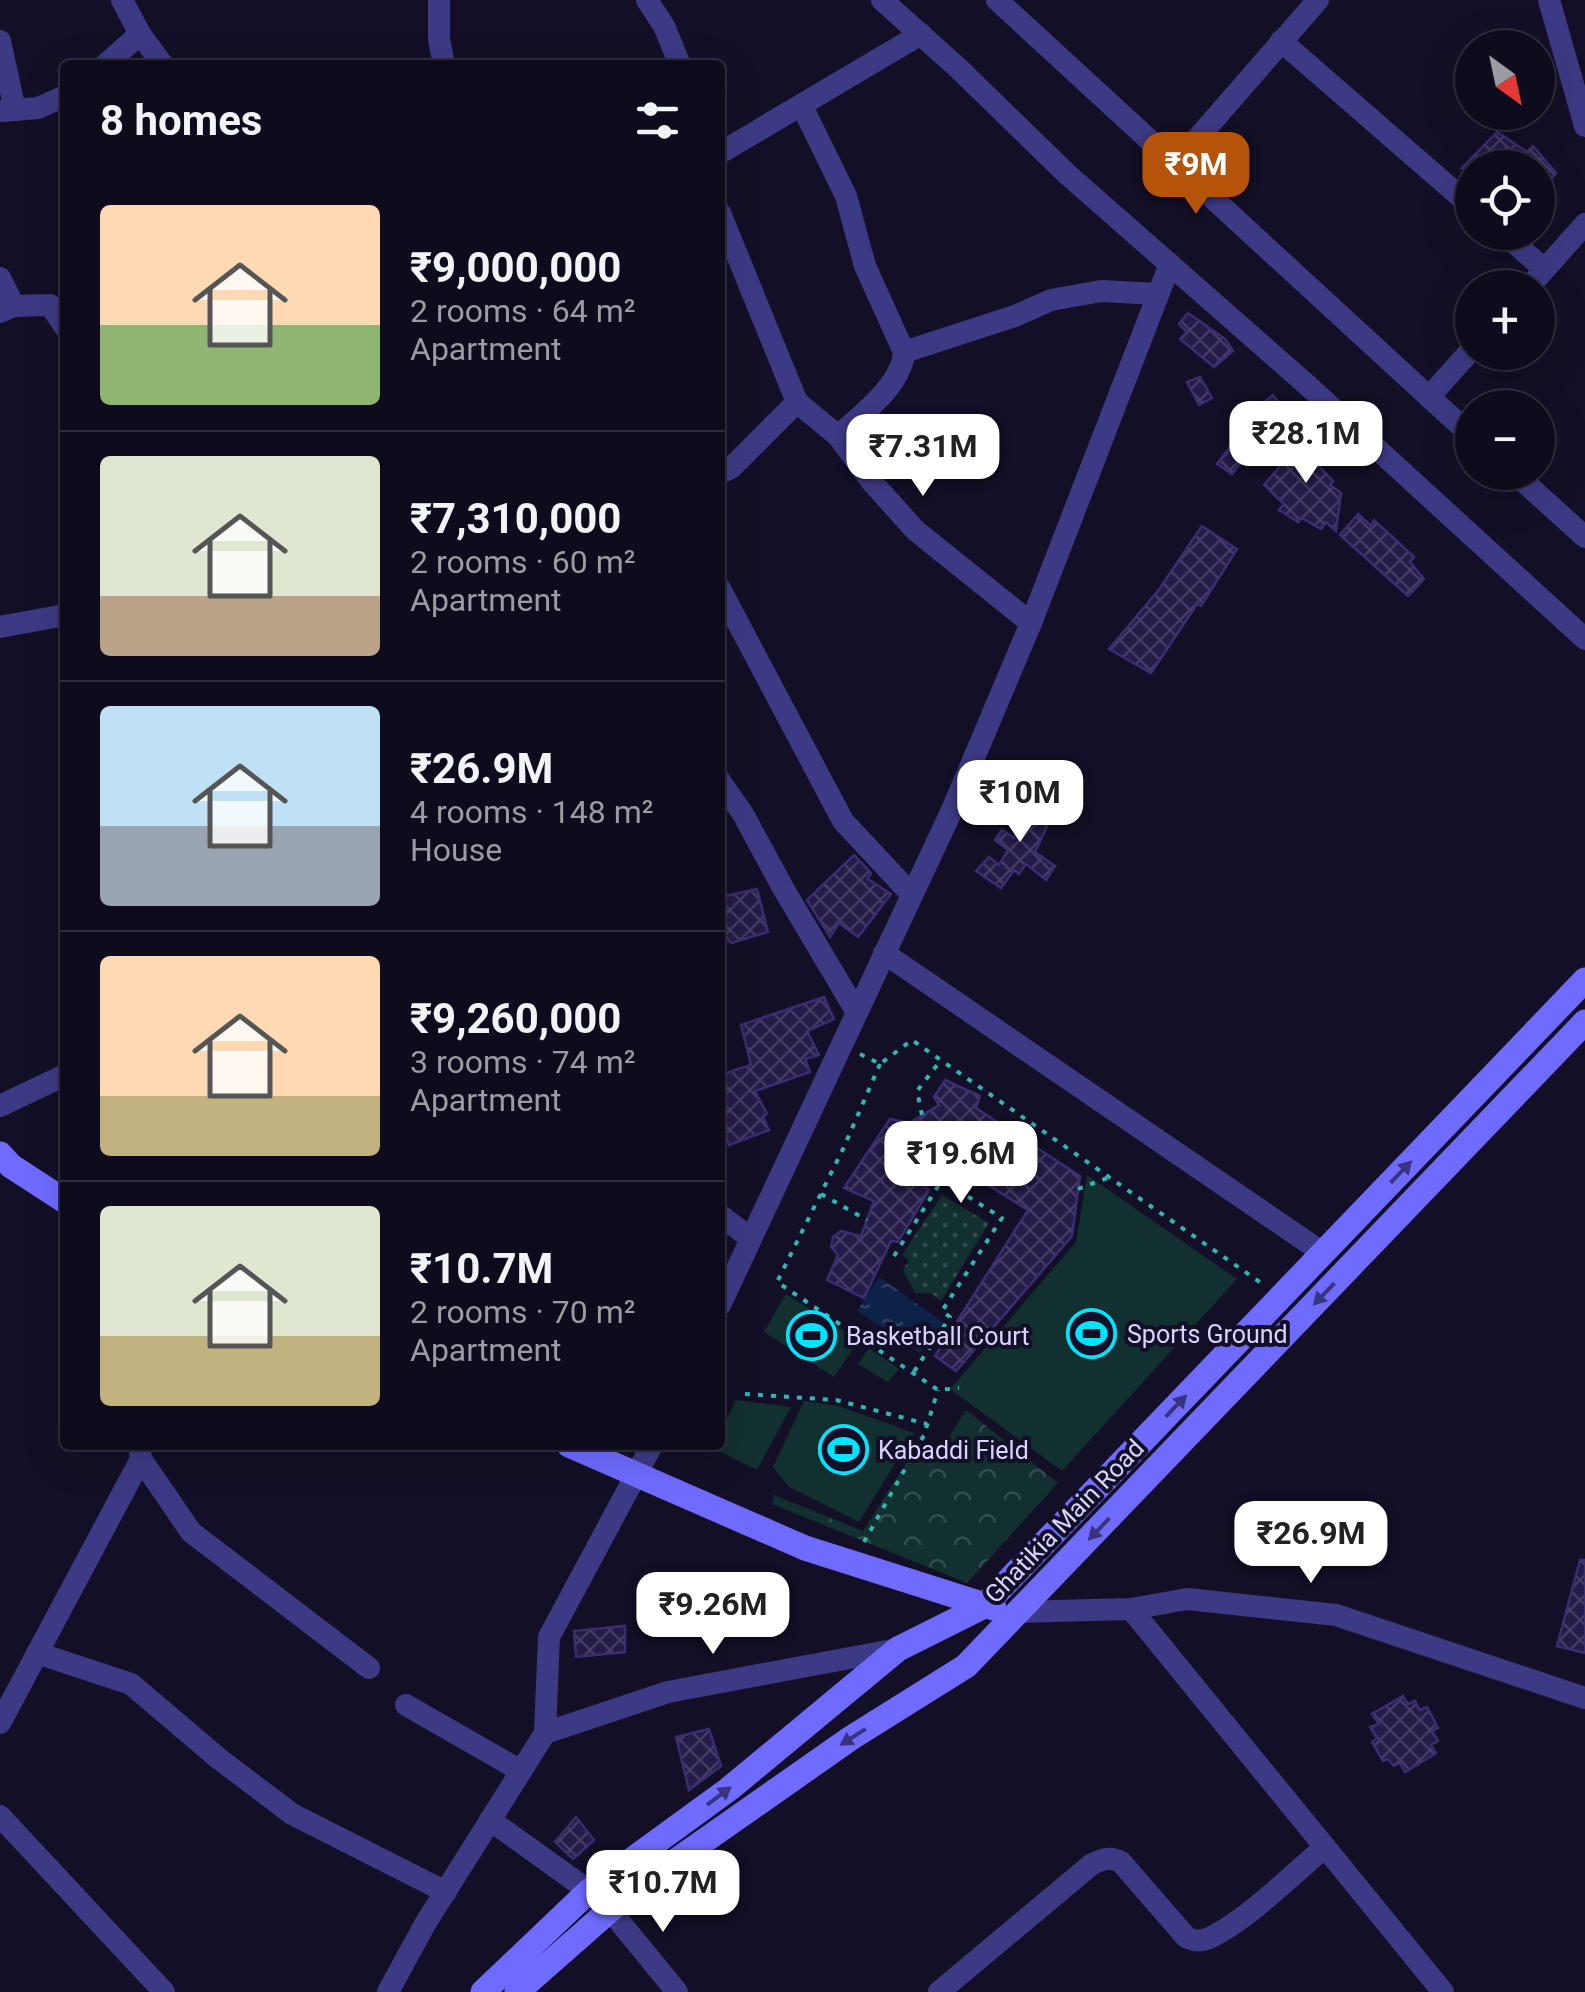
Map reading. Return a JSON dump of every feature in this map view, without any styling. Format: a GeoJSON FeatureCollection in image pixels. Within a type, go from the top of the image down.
{"type":"FeatureCollection","features":[{"type":"Feature","properties":{"kind":"street"},"geometry":{"type":"LineString","coordinates":[[122,0],[159,60]]}},
{"type":"Feature","properties":{"kind":"street"},"geometry":{"type":"LineString","coordinates":[[439,0],[443,60]]}},
{"type":"Feature","properties":{"kind":"street"},"geometry":{"type":"LineString","coordinates":[[647,0],[664,26],[678,60]]}},
{"type":"Feature","properties":{"kind":"street"},"geometry":{"type":"LineString","coordinates":[[883,0],[1067,174],[1306,384],[1585,639]]}},
{"type":"Feature","properties":{"kind":"street"},"geometry":{"type":"LineString","coordinates":[[997,0],[1455,420]]}},
{"type":"Feature","properties":{"kind":"street"},"geometry":{"type":"LineString","coordinates":[[1176,163],[1318,0]]}},
{"type":"Feature","properties":{"kind":"street"},"geometry":{"type":"LineString","coordinates":[[1549,0],[1585,126]]}},
{"type":"Feature","properties":{"kind":"street"},"geometry":{"type":"LineString","coordinates":[[111,60],[140,34]]}},
{"type":"Feature","properties":{"kind":"street"},"geometry":{"type":"LineString","coordinates":[[725,150],[921,34]]}},
{"type":"Feature","properties":{"kind":"street"},"geometry":{"type":"LineString","coordinates":[[0,41],[8,110],[38,108],[60,98]]}},
{"type":"Feature","properties":{"kind":"street"},"geometry":{"type":"LineString","coordinates":[[1281,41],[1455,192]]}},
{"type":"Feature","properties":{"kind":"street"},"geometry":{"type":"LineString","coordinates":[[802,106],[846,196],[865,266],[904,352],[904,363],[872,406],[838,436]]}},
{"type":"Feature","properties":{"kind":"street"},"geometry":{"type":"LineString","coordinates":[[1522,250],[1544,269],[1585,224]]}},
{"type":"Feature","properties":{"kind":"street"},"geometry":{"type":"LineString","coordinates":[[725,225],[796,402],[838,436],[872,482],[916,530],[1031,623]]}},
{"type":"Feature","properties":{"kind":"street"},"geometry":{"type":"LineString","coordinates":[[725,1293],[912,895],[1031,623],[1170,264]]}},
{"type":"Feature","properties":{"kind":"street"},"geometry":{"type":"LineString","coordinates":[[0,278],[7,309],[57,300]]}},
{"type":"Feature","properties":{"kind":"street"},"geometry":{"type":"LineString","coordinates":[[904,352],[1015,316],[1051,300],[1101,291],[1158,294]]}},
{"type":"Feature","properties":{"kind":"street"},"geometry":{"type":"LineString","coordinates":[[1429,396],[1455,368]]}},
{"type":"Feature","properties":{"kind":"street"},"geometry":{"type":"LineString","coordinates":[[725,471],[796,402]]}},
{"type":"Feature","properties":{"kind":"street"},"geometry":{"type":"LineString","coordinates":[[1533,490],[1585,538]]}},
{"type":"Feature","properties":{"kind":"street"},"geometry":{"type":"LineString","coordinates":[[725,597],[843,820],[912,895]]}},
{"type":"Feature","properties":{"kind":"street"},"geometry":{"type":"LineString","coordinates":[[0,627],[60,617]]}},
{"type":"Feature","properties":{"kind":"street"},"geometry":{"type":"LineString","coordinates":[[725,788],[744,814],[856,1012]]}},
{"type":"Feature","properties":{"kind":"street"},"geometry":{"type":"LineString","coordinates":[[884,953],[1323,1254]]}},
{"type":"Feature","properties":{"kind":"street","name":"Ghatikia Main Road"},"geometry":{"type":"LineString","coordinates":[[483,1992],[589,1892],[730,1790],[898,1649],[984,1606],[1585,980]]}},
{"type":"Feature","properties":{"kind":"street","name":"Ghatikia Main Road"},"geometry":{"type":"LineString","coordinates":[[516,1992],[610,1910],[851,1738],[966,1666],[1585,1022]]}},
{"type":"Feature","properties":{"kind":"street"},"geometry":{"type":"LineString","coordinates":[[1504,1065],[1524,1085]]}},
{"type":"Feature","properties":{"kind":"street"},"geometry":{"type":"LineString","coordinates":[[0,1106],[60,1077]]}},
{"type":"Feature","properties":{"kind":"street"},"geometry":{"type":"LineString","coordinates":[[0,1154],[60,1197]]}},
{"type":"Feature","properties":{"kind":"street"},"geometry":{"type":"LineString","coordinates":[[725,1219],[750,1238]]}},
{"type":"Feature","properties":{"kind":"street"},"geometry":{"type":"LineString","coordinates":[[582,1450],[806,1548],[984,1606],[1018,1612],[1132,1610],[1187,1600],[1336,1615],[1585,1698]]}},
{"type":"Feature","properties":{"kind":"street"},"geometry":{"type":"LineString","coordinates":[[388,1992],[545,1732],[548,1637],[649,1450]]}},
{"type":"Feature","properties":{"kind":"street"},"geometry":{"type":"LineString","coordinates":[[0,1723],[140,1452]]}},
{"type":"Feature","properties":{"kind":"street"},"geometry":{"type":"LineString","coordinates":[[140,1452],[191,1532],[368,1668]]}},
{"type":"Feature","properties":{"kind":"street"},"geometry":{"type":"LineString","coordinates":[[1132,1610],[1325,1847],[1433,1989]]}},
{"type":"Feature","properties":{"kind":"street"},"geometry":{"type":"LineString","coordinates":[[545,1732],[668,1692],[898,1649]]}},
{"type":"Feature","properties":{"kind":"street"},"geometry":{"type":"LineString","coordinates":[[37,1653],[131,1684],[292,1814],[446,1892]]}},
{"type":"Feature","properties":{"kind":"street"},"geometry":{"type":"LineString","coordinates":[[406,1706],[521,1771]]}},
{"type":"Feature","properties":{"kind":"street"},"geometry":{"type":"LineString","coordinates":[[0,1816],[164,1992]]}},
{"type":"Feature","properties":{"kind":"street"},"geometry":{"type":"LineString","coordinates":[[490,1820],[610,1910],[677,1992]]}},
{"type":"Feature","properties":{"kind":"street"},"geometry":{"type":"LineString","coordinates":[[939,1992],[1102,1859],[1122,1862],[1194,1941],[1207,1939],[1231,1924],[1325,1847]]}},
{"type":"Feature","properties":{"kind":"path"},"geometry":{"type":"LineString","coordinates":[[959,1388],[938,1390],[777,1282],[880,1064],[912,1040],[1281,1296]]}},
{"type":"Feature","properties":{"kind":"path"},"geometry":{"type":"LineString","coordinates":[[840,1044],[880,1064]]}},
{"type":"Feature","properties":{"kind":"path"},"geometry":{"type":"LineString","coordinates":[[922,1115],[918,1091],[941,1060]]}},
{"type":"Feature","properties":{"kind":"path"},"geometry":{"type":"LineString","coordinates":[[913,1162],[1002,1218],[942,1311],[950,1317],[913,1373]]}},
{"type":"Feature","properties":{"kind":"path"},"geometry":{"type":"LineString","coordinates":[[1078,1189],[1110,1177]]}},
{"type":"Feature","properties":{"kind":"path"},"geometry":{"type":"LineString","coordinates":[[894,1256],[942,1180]]}},
{"type":"Feature","properties":{"kind":"path"},"geometry":{"type":"LineString","coordinates":[[820,1194],[866,1220]]}},
{"type":"Feature","properties":{"kind":"path"},"geometry":{"type":"LineString","coordinates":[[853,1563],[928,1424],[938,1390]]}},
{"type":"Feature","properties":{"kind":"path"},"geometry":{"type":"LineString","coordinates":[[745,1394],[836,1400],[928,1424]]}},
{"type":"Feature","properties":{"kind":"green space","name":"Sports Ground"},"geometry":{"type":"Polygon","coordinates":[[[1087,1175],[1237,1279],[1062,1471],[950,1389],[1076,1242],[1087,1175]]]}},
{"type":"Feature","properties":{"kind":"green space"},"geometry":{"type":"Polygon","coordinates":[[[942,1195],[989,1223],[941,1301],[932,1294],[915,1293],[903,1270],[909,1260],[902,1255],[942,1195]]]}},
{"type":"Feature","properties":{"kind":"green space","name":"Basketball Court"},"geometry":{"type":"Polygon","coordinates":[[[786,1294],[859,1340],[834,1377],[764,1332],[786,1294]]]}},
{"type":"Feature","properties":{"kind":"green space"},"geometry":{"type":"Polygon","coordinates":[[[869,1348],[899,1369],[888,1382],[858,1364],[869,1348]]]}},
{"type":"Feature","properties":{"kind":"green space"},"geometry":{"type":"Polygon","coordinates":[[[736,1400],[791,1407],[757,1470],[717,1450],[725,1450],[725,1423],[736,1400]]]}},
{"type":"Feature","properties":{"kind":"green space","name":"Kabaddi Field"},"geometry":{"type":"Polygon","coordinates":[[[804,1401],[839,1406],[914,1433],[859,1522],[789,1487],[773,1467],[804,1401]]]}},
{"type":"Feature","properties":{"kind":"green space"},"geometry":{"type":"Polygon","coordinates":[[[966,1410],[1058,1483],[967,1583],[772,1504],[774,1495],[863,1531],[908,1460],[935,1459],[966,1410]]]}},
{"type":"Feature","properties":{"kind":"water"},"geometry":{"type":"Polygon","coordinates":[[[879,1277],[943,1322],[920,1353],[857,1311],[879,1277]]]}},
{"type":"Feature","properties":{"kind":"building"},"geometry":{"type":"Polygon","coordinates":[[[1497,132],[1524,150],[1480,150],[1497,132]]]}},
{"type":"Feature","properties":{"kind":"building"},"geometry":{"type":"Polygon","coordinates":[[[1188,313],[1225,339],[1233,351],[1214,367],[1180,339],[1187,332],[1179,324],[1188,313]]]}},
{"type":"Feature","properties":{"kind":"building"},"geometry":{"type":"Polygon","coordinates":[[[1200,377],[1212,398],[1199,405],[1187,382],[1200,377]]]}},
{"type":"Feature","properties":{"kind":"building"},"geometry":{"type":"Polygon","coordinates":[[[1273,395],[1282,407],[1251,439],[1256,443],[1232,474],[1217,464],[1254,415],[1252,412],[1273,395]]]}},
{"type":"Feature","properties":{"kind":"building"},"geometry":{"type":"Polygon","coordinates":[[[1310,431],[1327,448],[1315,462],[1333,481],[1330,485],[1341,493],[1336,531],[1326,522],[1321,529],[1302,518],[1298,522],[1279,510],[1284,504],[1264,485],[1310,431]]]}},
{"type":"Feature","properties":{"kind":"building"},"geometry":{"type":"Polygon","coordinates":[[[1358,514],[1371,526],[1374,520],[1414,557],[1410,562],[1424,579],[1408,596],[1340,535],[1358,514]]]}},
{"type":"Feature","properties":{"kind":"building"},"geometry":{"type":"Polygon","coordinates":[[[1202,526],[1237,549],[1151,673],[1109,649],[1158,591],[1202,526]]]}},
{"type":"Feature","properties":{"kind":"building"},"geometry":{"type":"Polygon","coordinates":[[[1017,793],[1050,820],[1035,852],[1055,866],[1046,880],[1026,864],[1019,874],[1014,870],[1001,888],[976,871],[989,857],[999,865],[1008,850],[995,840],[1002,830],[1014,838],[1023,824],[1006,809],[1017,793]]]}},
{"type":"Feature","properties":{"kind":"building"},"geometry":{"type":"Polygon","coordinates":[[[854,855],[871,873],[868,879],[891,894],[858,937],[839,923],[830,937],[807,900],[854,855]]]}},
{"type":"Feature","properties":{"kind":"building"},"geometry":{"type":"Polygon","coordinates":[[[757,889],[768,932],[731,943],[725,935],[725,896],[757,889]]]}},
{"type":"Feature","properties":{"kind":"building"},"geometry":{"type":"Polygon","coordinates":[[[824,997],[834,1019],[807,1031],[819,1055],[805,1059],[810,1072],[755,1091],[767,1114],[763,1117],[769,1130],[729,1145],[725,1133],[725,1073],[751,1065],[741,1025],[824,997]]]}},
{"type":"Feature","properties":{"kind":"building"},"geometry":{"type":"Polygon","coordinates":[[[945,1080],[980,1096],[976,1108],[1080,1176],[1072,1236],[956,1371],[935,1356],[1028,1210],[935,1152],[919,1153],[906,1172],[929,1190],[898,1242],[891,1241],[864,1298],[827,1280],[838,1255],[831,1247],[833,1237],[841,1231],[861,1236],[874,1201],[844,1188],[890,1119],[909,1123],[939,1105],[934,1097],[945,1080]]]}},
{"type":"Feature","properties":{"kind":"building"},"geometry":{"type":"Polygon","coordinates":[[[1580,1560],[1585,1560],[1585,1653],[1557,1646],[1580,1560]]]}},
{"type":"Feature","properties":{"kind":"building"},"geometry":{"type":"Polygon","coordinates":[[[625,1626],[625,1652],[576,1657],[574,1631],[625,1626]]]}},
{"type":"Feature","properties":{"kind":"building"},"geometry":{"type":"Polygon","coordinates":[[[1403,1696],[1408,1704],[1415,1701],[1419,1710],[1427,1707],[1438,1728],[1432,1731],[1438,1741],[1431,1745],[1436,1753],[1405,1772],[1400,1763],[1394,1766],[1388,1759],[1383,1761],[1372,1742],[1377,1738],[1370,1727],[1379,1724],[1372,1714],[1403,1696]]]}},
{"type":"Feature","properties":{"kind":"building"},"geometry":{"type":"Polygon","coordinates":[[[709,1729],[721,1766],[689,1790],[676,1737],[709,1729]]]}},
{"type":"Feature","properties":{"kind":"building"},"geometry":{"type":"Polygon","coordinates":[[[576,1817],[594,1840],[573,1859],[555,1842],[576,1817]]]}},
{"type":"Feature","properties":{"kind":"place","name":"Sports Ground"},"geometry":{"type":"Point","coordinates":[1092,1334]}},
{"type":"Feature","properties":{"kind":"place","name":"Basketball Court"},"geometry":{"type":"Point","coordinates":[811,1336]}},
{"type":"Feature","properties":{"kind":"place","name":"Kabaddi Field"},"geometry":{"type":"Point","coordinates":[843,1450]}}]}
